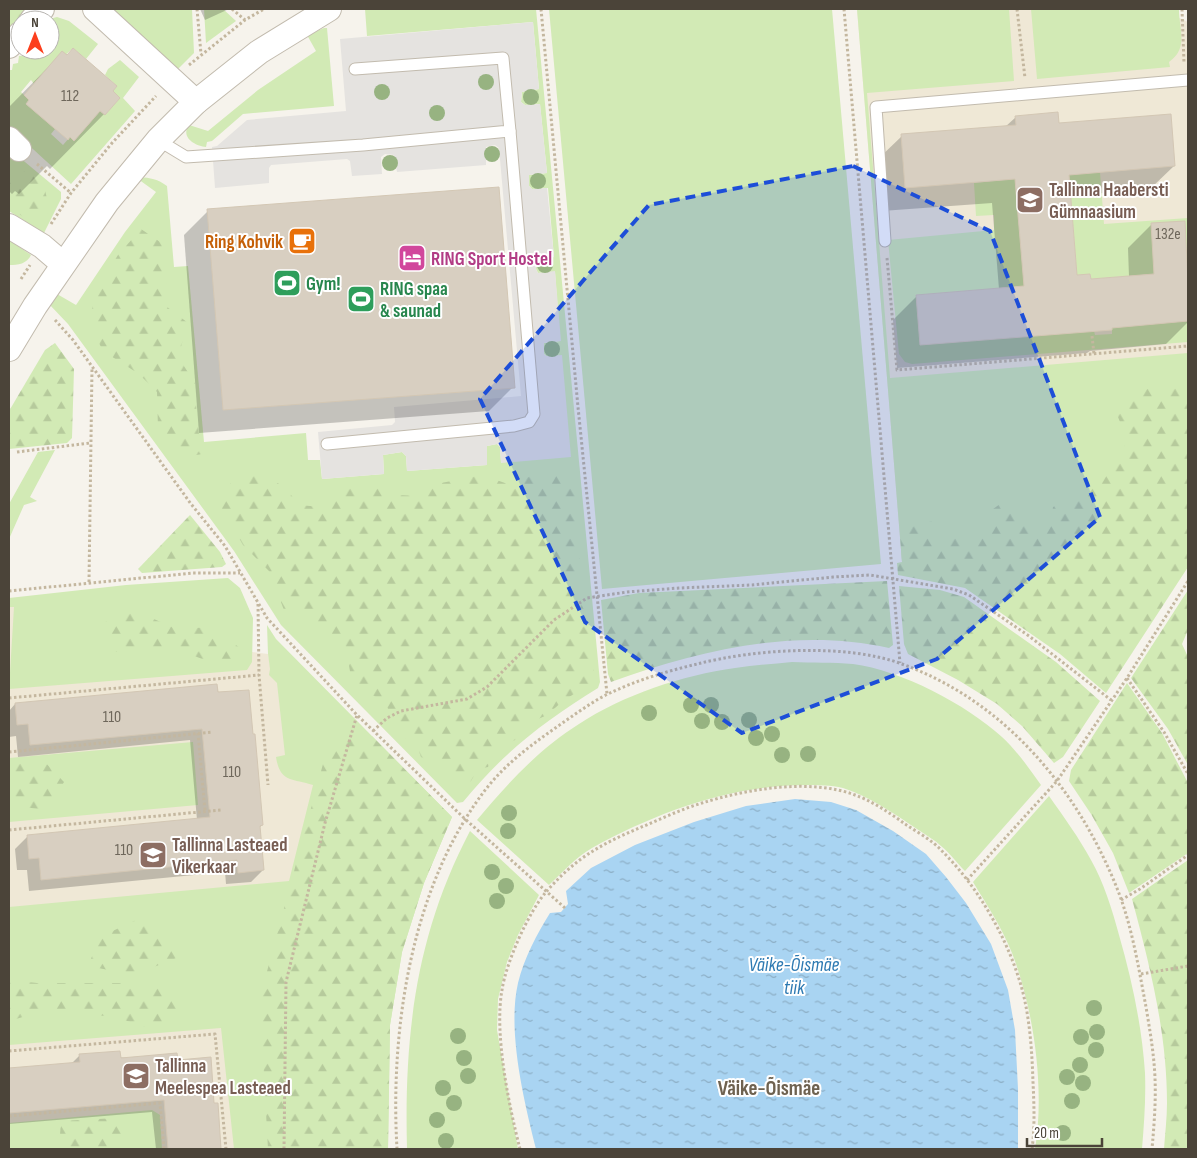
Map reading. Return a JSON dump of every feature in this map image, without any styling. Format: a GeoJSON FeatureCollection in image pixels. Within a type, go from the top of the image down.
{"type":"FeatureCollection","features":[{"type":"Feature","properties":{"kind":"street"},"geometry":{"type":"LineString","coordinates":[[95,9],[196,102]]}},
{"type":"Feature","properties":{"kind":"street"},"geometry":{"type":"LineString","coordinates":[[9,348],[63,264],[107,202],[158,140],[196,102],[259,52],[329,9]]}},
{"type":"Feature","properties":{"kind":"street"},"geometry":{"type":"LineString","coordinates":[[9,226],[42,246],[63,264]]}},
{"type":"Feature","properties":{"kind":"lane"},"geometry":{"type":"LineString","coordinates":[[327,444],[514,426],[529,422],[534,414],[503,58],[355,69]]}},
{"type":"Feature","properties":{"kind":"lane"},"geometry":{"type":"LineString","coordinates":[[885,242],[876,107],[1186,80]]}},
{"type":"Feature","properties":{"kind":"lane"},"geometry":{"type":"LineString","coordinates":[[158,140],[186,157],[363,145],[510,132]]}},
{"type":"Feature","properties":{"kind":"path"},"geometry":{"type":"LineString","coordinates":[[197,9],[201,54]]}},
{"type":"Feature","properties":{"kind":"path"},"geometry":{"type":"LineString","coordinates":[[232,9],[245,20]]}},
{"type":"Feature","properties":{"kind":"path"},"geometry":{"type":"LineString","coordinates":[[541,9],[607,694]]}},
{"type":"Feature","properties":{"kind":"path"},"geometry":{"type":"LineString","coordinates":[[844,9],[900,663]]}},
{"type":"Feature","properties":{"kind":"path"},"geometry":{"type":"LineString","coordinates":[[1017,9],[1027,95]]}},
{"type":"Feature","properties":{"kind":"path"},"geometry":{"type":"LineString","coordinates":[[1182,9],[1186,80]]}},
{"type":"Feature","properties":{"kind":"path"},"geometry":{"type":"LineString","coordinates":[[14,144],[71,193]]}},
{"type":"Feature","properties":{"kind":"path"},"geometry":{"type":"LineString","coordinates":[[885,242],[897,370],[1188,346]]}},
{"type":"Feature","properties":{"kind":"path"},"geometry":{"type":"LineString","coordinates":[[35,306],[54,319],[73,340],[191,504],[225,546],[267,618],[373,731],[465,819],[565,908]]}},
{"type":"Feature","properties":{"kind":"path"},"geometry":{"type":"LineString","coordinates":[[1092,336],[1094,354]]}},
{"type":"Feature","properties":{"kind":"path"},"geometry":{"type":"LineString","coordinates":[[89,582],[92,367]]}},
{"type":"Feature","properties":{"kind":"path"},"geometry":{"type":"LineString","coordinates":[[18,452],[90,443]]}},
{"type":"Feature","properties":{"kind":"path"},"geometry":{"type":"LineString","coordinates":[[9,591],[193,573],[240,573]]}},
{"type":"Feature","properties":{"kind":"path"},"geometry":{"type":"LineString","coordinates":[[373,731],[387,718],[401,711],[467,699],[486,688],[554,620],[587,598],[679,588],[752,585],[870,575],[953,589],[969,594],[1029,636],[1112,700]]}},
{"type":"Feature","properties":{"kind":"path"},"geometry":{"type":"LineString","coordinates":[[967,880],[1057,781],[1127,678],[1188,581]]}},
{"type":"Feature","properties":{"kind":"path"},"geometry":{"type":"LineString","coordinates":[[258,603],[259,674],[268,785]]}},
{"type":"Feature","properties":{"kind":"path"},"geometry":{"type":"LineString","coordinates":[[397,1149],[395,1121],[396,1083],[403,1000],[420,927],[431,892],[446,856],[465,819],[488,787],[515,758],[577,713],[607,694],[647,678],[684,667],[724,657],[764,652],[834,652],[866,655],[900,663],[946,683],[981,705],[1010,728],[1057,781],[1084,820],[1103,856],[1121,900],[1141,974],[1153,1043],[1156,1081],[1152,1149]]}},
{"type":"Feature","properties":{"kind":"path"},"geometry":{"type":"LineString","coordinates":[[9,698],[259,674]]}},
{"type":"Feature","properties":{"kind":"path"},"geometry":{"type":"LineString","coordinates":[[1127,678],[1164,732],[1188,774]]}},
{"type":"Feature","properties":{"kind":"path"},"geometry":{"type":"LineString","coordinates":[[284,1149],[286,982],[325,823],[357,715]]}},
{"type":"Feature","properties":{"kind":"path"},"geometry":{"type":"LineString","coordinates":[[9,752],[213,732]]}},
{"type":"Feature","properties":{"kind":"path"},"geometry":{"type":"LineString","coordinates":[[198,733],[205,811]]}},
{"type":"Feature","properties":{"kind":"path"},"geometry":{"type":"LineString","coordinates":[[520,1149],[505,1069],[500,1030],[502,990],[520,936],[537,903],[568,870],[592,851],[649,824],[702,803],[751,791],[788,787],[822,788],[856,795],[893,816],[940,849],[967,880],[992,917],[1009,953],[1022,990],[1028,1022],[1033,1067],[1032,1149]]}},
{"type":"Feature","properties":{"kind":"path"},"geometry":{"type":"LineString","coordinates":[[9,830],[221,810]]}},
{"type":"Feature","properties":{"kind":"path"},"geometry":{"type":"LineString","coordinates":[[1121,900],[1188,856]]}},
{"type":"Feature","properties":{"kind":"path"},"geometry":{"type":"LineString","coordinates":[[1141,974],[1188,966]]}},
{"type":"Feature","properties":{"kind":"path"},"geometry":{"type":"LineString","coordinates":[[9,1052],[215,1034],[226,1149]]}},
{"type":"Feature","properties":{"kind":"path"},"geometry":{"type":"LineString","coordinates":[[9,1116],[160,1103],[164,1149]]}},
{"type":"Feature","properties":{"kind":"highlighted area"},"geometry":{"type":"Polygon","coordinates":[[[853,166],[990,231],[1100,517],[937,659],[742,733],[585,622],[480,399],[649,205],[853,166]]]}},
{"type":"Feature","properties":{"kind":"shaded area","name":"Tallinna Haabersti Gümnaasium"},"geometry":{"type":"Polygon","coordinates":[[[857,9],[1160,9],[1188,22],[1188,538],[902,562],[857,9]]]}},
{"type":"Feature","properties":{"kind":"shaded area"},"geometry":{"type":"Polygon","coordinates":[[[533,22],[539,89],[522,92],[521,102],[525,105],[540,104],[547,173],[529,175],[529,186],[532,189],[547,188],[554,257],[537,259],[536,269],[538,273],[555,271],[561,341],[544,343],[544,354],[546,356],[562,355],[571,457],[501,463],[500,447],[497,444],[487,446],[487,465],[407,471],[406,456],[402,452],[383,455],[384,474],[322,479],[318,432],[392,425],[395,422],[394,407],[521,396],[499,148],[495,145],[486,147],[486,165],[397,172],[394,155],[385,154],[381,157],[382,174],[352,176],[350,161],[347,159],[271,165],[269,168],[269,183],[215,188],[212,147],[217,146],[247,120],[346,111],[340,39],[533,22]]]}},
{"type":"Feature","properties":{"kind":"shaded area","name":"Tallinna Lasteaed Vikerkaar"},"geometry":{"type":"Polygon","coordinates":[[[153,593],[252,652],[268,654],[271,670],[330,738],[268,1149],[9,1149],[9,607],[153,593]]]}},
{"type":"Feature","properties":{"kind":"green space"},"geometry":{"type":"Polygon","coordinates":[[[9,9],[34,9],[10,10],[9,35],[9,9]]]}},
{"type":"Feature","properties":{"kind":"green space"},"geometry":{"type":"Polygon","coordinates":[[[104,9],[192,9],[194,53],[176,71],[104,9]]]}},
{"type":"Feature","properties":{"kind":"green space"},"geometry":{"type":"Polygon","coordinates":[[[204,9],[223,9],[236,21],[206,43],[204,9]]]}},
{"type":"Feature","properties":{"kind":"green space"},"geometry":{"type":"Polygon","coordinates":[[[365,9],[536,9],[600,682],[598,688],[559,713],[525,739],[478,784],[463,802],[457,803],[281,625],[234,551],[68,324],[49,304],[57,294],[76,305],[125,232],[156,192],[138,179],[140,177],[157,180],[167,186],[174,267],[188,266],[204,442],[306,433],[308,460],[320,460],[322,479],[384,474],[383,455],[402,452],[406,456],[407,471],[487,465],[487,446],[497,444],[500,447],[501,462],[562,356],[546,356],[544,354],[544,343],[560,341],[555,272],[538,273],[536,269],[536,259],[554,257],[548,188],[532,189],[529,186],[529,175],[547,173],[540,104],[525,105],[521,102],[522,92],[539,89],[533,22],[367,36],[365,9]]]}},
{"type":"Feature","properties":{"kind":"green space"},"geometry":{"type":"Polygon","coordinates":[[[549,9],[832,9],[881,564],[602,589],[549,9]]]}},
{"type":"Feature","properties":{"kind":"green space"},"geometry":{"type":"Polygon","coordinates":[[[857,9],[1009,9],[1014,81],[867,93],[890,378],[1188,353],[1188,538],[902,562],[857,9]]]}},
{"type":"Feature","properties":{"kind":"green space"},"geometry":{"type":"Polygon","coordinates":[[[1031,9],[1179,9],[1181,45],[1175,57],[1169,62],[1170,67],[1037,79],[1031,9]]]}},
{"type":"Feature","properties":{"kind":"green space"},"geometry":{"type":"Polygon","coordinates":[[[60,18],[69,21],[98,44],[86,59],[73,48],[60,60],[60,18]]]}},
{"type":"Feature","properties":{"kind":"green space"},"geometry":{"type":"Polygon","coordinates":[[[327,28],[334,106],[243,114],[212,141],[207,142],[206,147],[197,145],[190,140],[186,133],[189,125],[208,131],[258,90],[316,51],[307,35],[327,28]]]}},
{"type":"Feature","properties":{"kind":"green space"},"geometry":{"type":"Polygon","coordinates":[[[18,60],[60,60],[34,84],[31,80],[21,92],[29,100],[26,104],[55,129],[51,134],[63,145],[70,137],[75,140],[100,111],[105,115],[120,98],[113,91],[117,86],[105,75],[108,69],[120,60],[139,77],[123,98],[135,111],[71,184],[9,127],[9,70],[12,70],[13,64],[18,63],[18,60]]]}},
{"type":"Feature","properties":{"kind":"green space"},"geometry":{"type":"Polygon","coordinates":[[[13,152],[61,192],[61,199],[44,233],[9,211],[9,157],[13,152]]]}},
{"type":"Feature","properties":{"kind":"green space"},"geometry":{"type":"Polygon","coordinates":[[[26,170],[44,185],[50,213],[24,218],[9,205],[9,183],[26,170]]]}},
{"type":"Feature","properties":{"kind":"green space"},"geometry":{"type":"Polygon","coordinates":[[[1100,172],[1104,224],[1188,218],[1188,282],[1187,271],[1091,279],[1090,274],[1077,275],[1069,175],[1100,172]]]}},
{"type":"Feature","properties":{"kind":"green space"},"geometry":{"type":"Polygon","coordinates":[[[1015,179],[1024,286],[916,295],[920,345],[1094,331],[1095,335],[1112,334],[1112,328],[1188,321],[1188,342],[912,364],[905,362],[899,354],[888,240],[994,230],[994,215],[976,216],[974,183],[1015,179]]]}},
{"type":"Feature","properties":{"kind":"green space"},"geometry":{"type":"Polygon","coordinates":[[[141,229],[163,244],[161,262],[167,281],[162,303],[188,323],[178,357],[195,383],[197,421],[202,454],[180,458],[158,429],[157,392],[139,374],[103,351],[89,323],[96,290],[118,255],[141,229]]]}},
{"type":"Feature","properties":{"kind":"green space"},"geometry":{"type":"Polygon","coordinates":[[[9,240],[31,255],[25,262],[9,265],[9,240]]]}},
{"type":"Feature","properties":{"kind":"green space"},"geometry":{"type":"Polygon","coordinates":[[[55,343],[74,369],[72,438],[67,443],[9,449],[9,411],[45,350],[55,343]]]}},
{"type":"Feature","properties":{"kind":"green space"},"geometry":{"type":"Polygon","coordinates":[[[1188,386],[1188,567],[1106,693],[1060,654],[965,588],[898,575],[897,563],[902,562],[900,534],[911,527],[932,521],[938,541],[988,532],[989,512],[1000,504],[1011,508],[1023,525],[1051,522],[1053,507],[1099,484],[1123,457],[1126,437],[1116,412],[1131,394],[1154,387],[1188,386]]]}},
{"type":"Feature","properties":{"kind":"green space"},"geometry":{"type":"Polygon","coordinates":[[[55,450],[30,497],[37,501],[24,505],[9,539],[9,504],[38,452],[55,450]]]}},
{"type":"Feature","properties":{"kind":"green space"},"geometry":{"type":"Polygon","coordinates":[[[571,472],[578,499],[574,516],[581,524],[574,544],[584,571],[573,587],[585,612],[595,665],[589,685],[564,700],[547,715],[523,726],[515,740],[494,751],[488,767],[478,769],[471,781],[456,789],[446,769],[421,757],[416,743],[403,738],[385,703],[352,682],[345,644],[306,615],[284,610],[269,571],[243,545],[216,498],[233,481],[256,474],[284,486],[299,505],[321,507],[336,490],[371,484],[396,495],[419,496],[436,484],[482,475],[511,485],[533,475],[571,472]]]}},
{"type":"Feature","properties":{"kind":"green space"},"geometry":{"type":"Polygon","coordinates":[[[190,515],[220,552],[226,564],[222,567],[142,573],[138,569],[190,515]]]}},
{"type":"Feature","properties":{"kind":"green space"},"geometry":{"type":"Polygon","coordinates":[[[228,578],[240,588],[253,618],[252,662],[247,670],[9,689],[14,607],[9,607],[9,598],[126,585],[228,578]]]}},
{"type":"Feature","properties":{"kind":"green space"},"geometry":{"type":"Polygon","coordinates":[[[887,581],[893,645],[889,648],[854,642],[819,640],[783,641],[748,645],[678,660],[611,682],[608,674],[601,600],[639,593],[887,581]]]}},
{"type":"Feature","properties":{"kind":"green space"},"geometry":{"type":"Polygon","coordinates":[[[899,586],[940,590],[964,597],[1056,662],[1100,701],[1063,757],[1054,763],[1022,726],[997,704],[958,680],[908,654],[904,644],[899,586]]]}},
{"type":"Feature","properties":{"kind":"green space"},"geometry":{"type":"Polygon","coordinates":[[[1188,590],[1188,630],[1182,644],[1188,657],[1188,765],[1168,729],[1131,678],[1188,590]]]}},
{"type":"Feature","properties":{"kind":"green space"},"geometry":{"type":"Polygon","coordinates":[[[133,610],[177,629],[212,627],[244,651],[229,669],[173,648],[114,652],[103,623],[133,610]]]}},
{"type":"Feature","properties":{"kind":"green space"},"geometry":{"type":"Polygon","coordinates":[[[267,625],[276,639],[452,817],[424,883],[402,952],[390,1025],[388,1149],[234,1149],[221,1028],[9,1045],[9,907],[289,881],[313,785],[288,778],[278,765],[276,757],[285,755],[277,683],[269,675],[267,625]]]}},
{"type":"Feature","properties":{"kind":"green space"},"geometry":{"type":"Polygon","coordinates":[[[792,662],[853,664],[892,673],[912,681],[952,701],[988,725],[1018,754],[1041,785],[965,871],[936,842],[873,801],[843,788],[829,786],[778,786],[750,790],[722,795],[668,812],[592,848],[575,860],[549,885],[477,820],[512,780],[550,744],[579,724],[615,704],[674,681],[715,671],[792,662]]]}},
{"type":"Feature","properties":{"kind":"green space"},"geometry":{"type":"Polygon","coordinates":[[[1127,683],[1162,733],[1188,783],[1188,853],[1129,893],[1113,853],[1091,814],[1069,781],[1071,770],[1127,683]]]}},
{"type":"Feature","properties":{"kind":"green space"},"geometry":{"type":"Polygon","coordinates":[[[372,736],[452,817],[424,883],[402,952],[390,1025],[388,1149],[268,1149],[260,1003],[262,990],[330,738],[372,736]]]}},
{"type":"Feature","properties":{"kind":"green space"},"geometry":{"type":"Polygon","coordinates":[[[193,742],[198,805],[9,822],[9,758],[193,742]]]}},
{"type":"Feature","properties":{"kind":"green space"},"geometry":{"type":"Polygon","coordinates":[[[43,760],[64,782],[48,810],[15,806],[10,765],[43,760]]]}},
{"type":"Feature","properties":{"kind":"green space"},"geometry":{"type":"Polygon","coordinates":[[[1049,796],[1096,869],[1104,887],[1124,952],[1136,1004],[1144,1056],[1145,1092],[1142,1149],[1035,1149],[1039,1101],[1036,1050],[1032,1024],[1020,975],[1012,953],[994,917],[973,882],[1049,796]]]}},
{"type":"Feature","properties":{"kind":"green space"},"geometry":{"type":"Polygon","coordinates":[[[470,831],[539,895],[518,935],[507,962],[498,999],[497,1030],[518,1149],[407,1149],[408,1065],[411,1025],[417,986],[437,908],[470,831]]]}},
{"type":"Feature","properties":{"kind":"green space"},"geometry":{"type":"Polygon","coordinates":[[[1188,860],[1188,1149],[1164,1149],[1167,1103],[1161,1025],[1132,899],[1188,860]]]}},
{"type":"Feature","properties":{"kind":"green space"},"geometry":{"type":"Polygon","coordinates":[[[138,919],[179,957],[134,975],[88,966],[100,937],[138,919]]]}},
{"type":"Feature","properties":{"kind":"green space"},"geometry":{"type":"Polygon","coordinates":[[[9,980],[37,983],[128,983],[174,989],[185,1011],[155,1030],[115,1017],[47,1010],[9,1021],[9,980]]]}},
{"type":"Feature","properties":{"kind":"green space"},"geometry":{"type":"Polygon","coordinates":[[[152,1110],[160,1115],[162,1149],[9,1149],[9,1123],[152,1110]]]}},
{"type":"Feature","properties":{"kind":"green space"},"geometry":{"type":"Polygon","coordinates":[[[117,1118],[126,1144],[117,1149],[59,1149],[61,1121],[117,1118]]]}},
{"type":"Feature","properties":{"kind":"water","name":"Väike-Õismäe tiik"},"geometry":{"type":"Polygon","coordinates":[[[795,799],[831,802],[856,810],[893,831],[926,854],[966,903],[991,944],[1008,990],[1015,1030],[1018,1089],[1018,1149],[536,1149],[518,1066],[514,1022],[515,1002],[518,983],[531,946],[550,913],[561,912],[568,904],[566,891],[591,868],[635,845],[694,822],[746,806],[795,799]]]}},
{"type":"Feature","properties":{"kind":"building"},"geometry":{"type":"Polygon","coordinates":[[[73,48],[117,86],[113,91],[120,98],[105,115],[100,111],[74,141],[70,137],[68,140],[26,104],[29,100],[24,95],[54,60],[60,60],[62,51],[67,55],[73,48]]]}},
{"type":"Feature","properties":{"kind":"building"},"geometry":{"type":"Polygon","coordinates":[[[1058,112],[1059,123],[1171,114],[1175,166],[1069,175],[1077,275],[1090,274],[1091,279],[1154,274],[1151,223],[1185,221],[1188,321],[1112,328],[1112,330],[920,345],[916,295],[1024,286],[1015,179],[905,188],[901,134],[1016,125],[1015,116],[1058,112]]]}},
{"type":"Feature","properties":{"kind":"building","name":"RING spaa & saunad"},"geometry":{"type":"Polygon","coordinates":[[[499,187],[515,388],[223,410],[207,209],[499,187]]]}},
{"type":"Feature","properties":{"kind":"building"},"geometry":{"type":"Polygon","coordinates":[[[217,684],[218,692],[249,690],[263,825],[260,826],[264,870],[238,873],[237,860],[41,880],[39,858],[29,859],[27,835],[210,817],[202,729],[30,745],[28,724],[17,725],[15,703],[217,684]]]}},
{"type":"Feature","properties":{"kind":"building"},"geometry":{"type":"Polygon","coordinates":[[[120,1051],[121,1058],[177,1053],[178,1060],[211,1057],[214,1103],[218,1103],[221,1149],[168,1149],[164,1100],[9,1113],[9,1068],[80,1062],[79,1054],[120,1051]]]}},
{"type":"Feature","properties":{"kind":"place","name":"Tallinna Haabersti Gümnaasium"},"geometry":{"type":"Point","coordinates":[1030,200]}},
{"type":"Feature","properties":{"kind":"place","name":"Ring Kohvik"},"geometry":{"type":"Point","coordinates":[302,241]}},
{"type":"Feature","properties":{"kind":"place","name":"RING Sport Hostel"},"geometry":{"type":"Point","coordinates":[412,258]}},
{"type":"Feature","properties":{"kind":"place","name":"Gym!"},"geometry":{"type":"Point","coordinates":[287,283]}},
{"type":"Feature","properties":{"kind":"place","name":"RING spaa & saunad"},"geometry":{"type":"Point","coordinates":[361,299]}},
{"type":"Feature","properties":{"kind":"place","name":"Tallinna Lasteaed Vikerkaar"},"geometry":{"type":"Point","coordinates":[153,855]}},
{"type":"Feature","properties":{"kind":"place","name":"Tallinna Meelespea Lasteaed"},"geometry":{"type":"Point","coordinates":[136,1076]}},
{"type":"Feature","properties":{"kind":"district","name":"Väike-Õismäe"},"geometry":{"type":"Point","coordinates":[769,1088]}}]}
